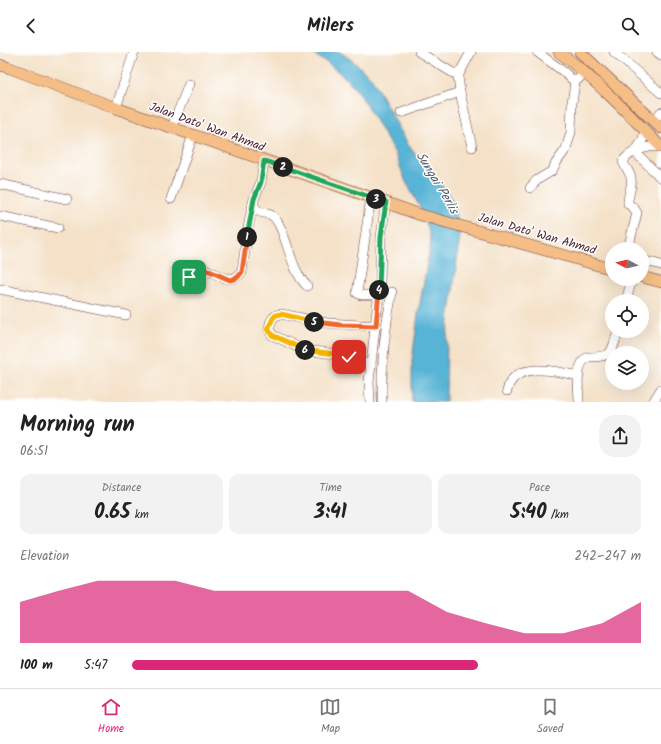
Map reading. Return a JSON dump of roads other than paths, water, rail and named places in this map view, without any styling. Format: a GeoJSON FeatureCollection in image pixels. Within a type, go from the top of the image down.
{"type":"FeatureCollection","features":[{"type":"Feature","properties":{"kind":"main road"},"geometry":{"type":"LineString","coordinates":[[559,52],[585,73],[661,146]]}},
{"type":"Feature","properties":{"kind":"main road"},"geometry":{"type":"LineString","coordinates":[[580,52],[659,120]]}},
{"type":"Feature","properties":{"kind":"main road","name":"Jalan Dato' Wan Ahmad"},"geometry":{"type":"LineString","coordinates":[[1,64],[116,108],[421,215],[605,266]]}},
{"type":"Feature","properties":{"kind":"main road"},"geometry":{"type":"LineString","coordinates":[[649,279],[661,282]]}},
{"type":"Feature","properties":{"kind":"street"},"geometry":{"type":"LineString","coordinates":[[116,108],[134,52]]}},
{"type":"Feature","properties":{"kind":"street"},"geometry":{"type":"LineString","coordinates":[[419,52],[454,74],[459,73]]}},
{"type":"Feature","properties":{"kind":"street"},"geometry":{"type":"LineString","coordinates":[[471,52],[458,76],[472,147]]}},
{"type":"Feature","properties":{"kind":"street"},"geometry":{"type":"LineString","coordinates":[[537,52],[575,82]]}},
{"type":"Feature","properties":{"kind":"street"},"geometry":{"type":"LineString","coordinates":[[614,52],[661,93]]}},
{"type":"Feature","properties":{"kind":"street"},"geometry":{"type":"LineString","coordinates":[[657,52],[661,55]]}},
{"type":"Feature","properties":{"kind":"street"},"geometry":{"type":"LineString","coordinates":[[530,188],[537,180],[552,171],[566,149],[571,132],[572,103],[575,82],[585,73]]}},
{"type":"Feature","properties":{"kind":"street"},"geometry":{"type":"LineString","coordinates":[[172,127],[189,84]]}},
{"type":"Feature","properties":{"kind":"street"},"geometry":{"type":"LineString","coordinates":[[401,113],[460,92]]}},
{"type":"Feature","properties":{"kind":"street"},"geometry":{"type":"LineString","coordinates":[[635,152],[645,130]]}},
{"type":"Feature","properties":{"kind":"street"},"geometry":{"type":"LineString","coordinates":[[171,199],[193,135]]}},
{"type":"Feature","properties":{"kind":"street"},"geometry":{"type":"LineString","coordinates":[[630,242],[637,213],[634,208],[628,204],[631,179],[623,161],[626,157],[635,152],[650,146],[661,146]]}},
{"type":"Feature","properties":{"kind":"street"},"geometry":{"type":"LineString","coordinates":[[635,152],[661,178]]}},
{"type":"Feature","properties":{"kind":"street"},"geometry":{"type":"LineString","coordinates":[[184,286],[194,269],[207,270],[230,280],[237,278],[242,272],[248,228],[253,204],[261,182],[264,161]]}},
{"type":"Feature","properties":{"kind":"street"},"geometry":{"type":"LineString","coordinates":[[0,184],[67,199]]}},
{"type":"Feature","properties":{"kind":"street"},"geometry":{"type":"LineString","coordinates":[[371,197],[357,293],[361,295],[378,295]]}},
{"type":"Feature","properties":{"kind":"street"},"geometry":{"type":"LineString","coordinates":[[370,402],[369,390],[376,326],[381,237],[386,202]]}},
{"type":"Feature","properties":{"kind":"street"},"geometry":{"type":"LineString","coordinates":[[253,204],[256,211],[270,214],[277,222],[294,264],[302,280],[307,286]]}},
{"type":"Feature","properties":{"kind":"street"},"geometry":{"type":"LineString","coordinates":[[0,216],[58,228]]}},
{"type":"Feature","properties":{"kind":"street"},"geometry":{"type":"LineString","coordinates":[[649,262],[661,265]]}},
{"type":"Feature","properties":{"kind":"street"},"geometry":{"type":"LineString","coordinates":[[0,289],[126,315]]}},
{"type":"Feature","properties":{"kind":"street"},"geometry":{"type":"LineString","coordinates":[[382,402],[387,318],[392,292]]}},
{"type":"Feature","properties":{"kind":"street"},"geometry":{"type":"LineString","coordinates":[[371,365],[343,355],[304,350],[272,335],[268,329],[273,318],[276,315],[281,314],[327,324],[376,326]]}},
{"type":"Feature","properties":{"kind":"street"},"geometry":{"type":"LineString","coordinates":[[579,402],[579,376],[581,362],[586,358],[605,357],[610,354],[616,338]]}},
{"type":"Feature","properties":{"kind":"street"},"geometry":{"type":"LineString","coordinates":[[507,391],[510,381],[521,372],[553,370],[579,376]]}},
{"type":"Feature","properties":{"kind":"street"},"geometry":{"type":"LineString","coordinates":[[653,402],[661,389]]}},
{"type":"Feature","properties":{"kind":"water","name":"Sungai Perlis"},"geometry":{"type":"Polygon","coordinates":[[[310,52],[340,52],[371,77],[409,146],[426,169],[449,194],[455,207],[460,236],[447,337],[446,402],[412,402],[412,361],[418,314],[431,242],[422,211],[406,182],[395,153],[362,98],[350,82],[329,64],[310,52]]]}}]}
